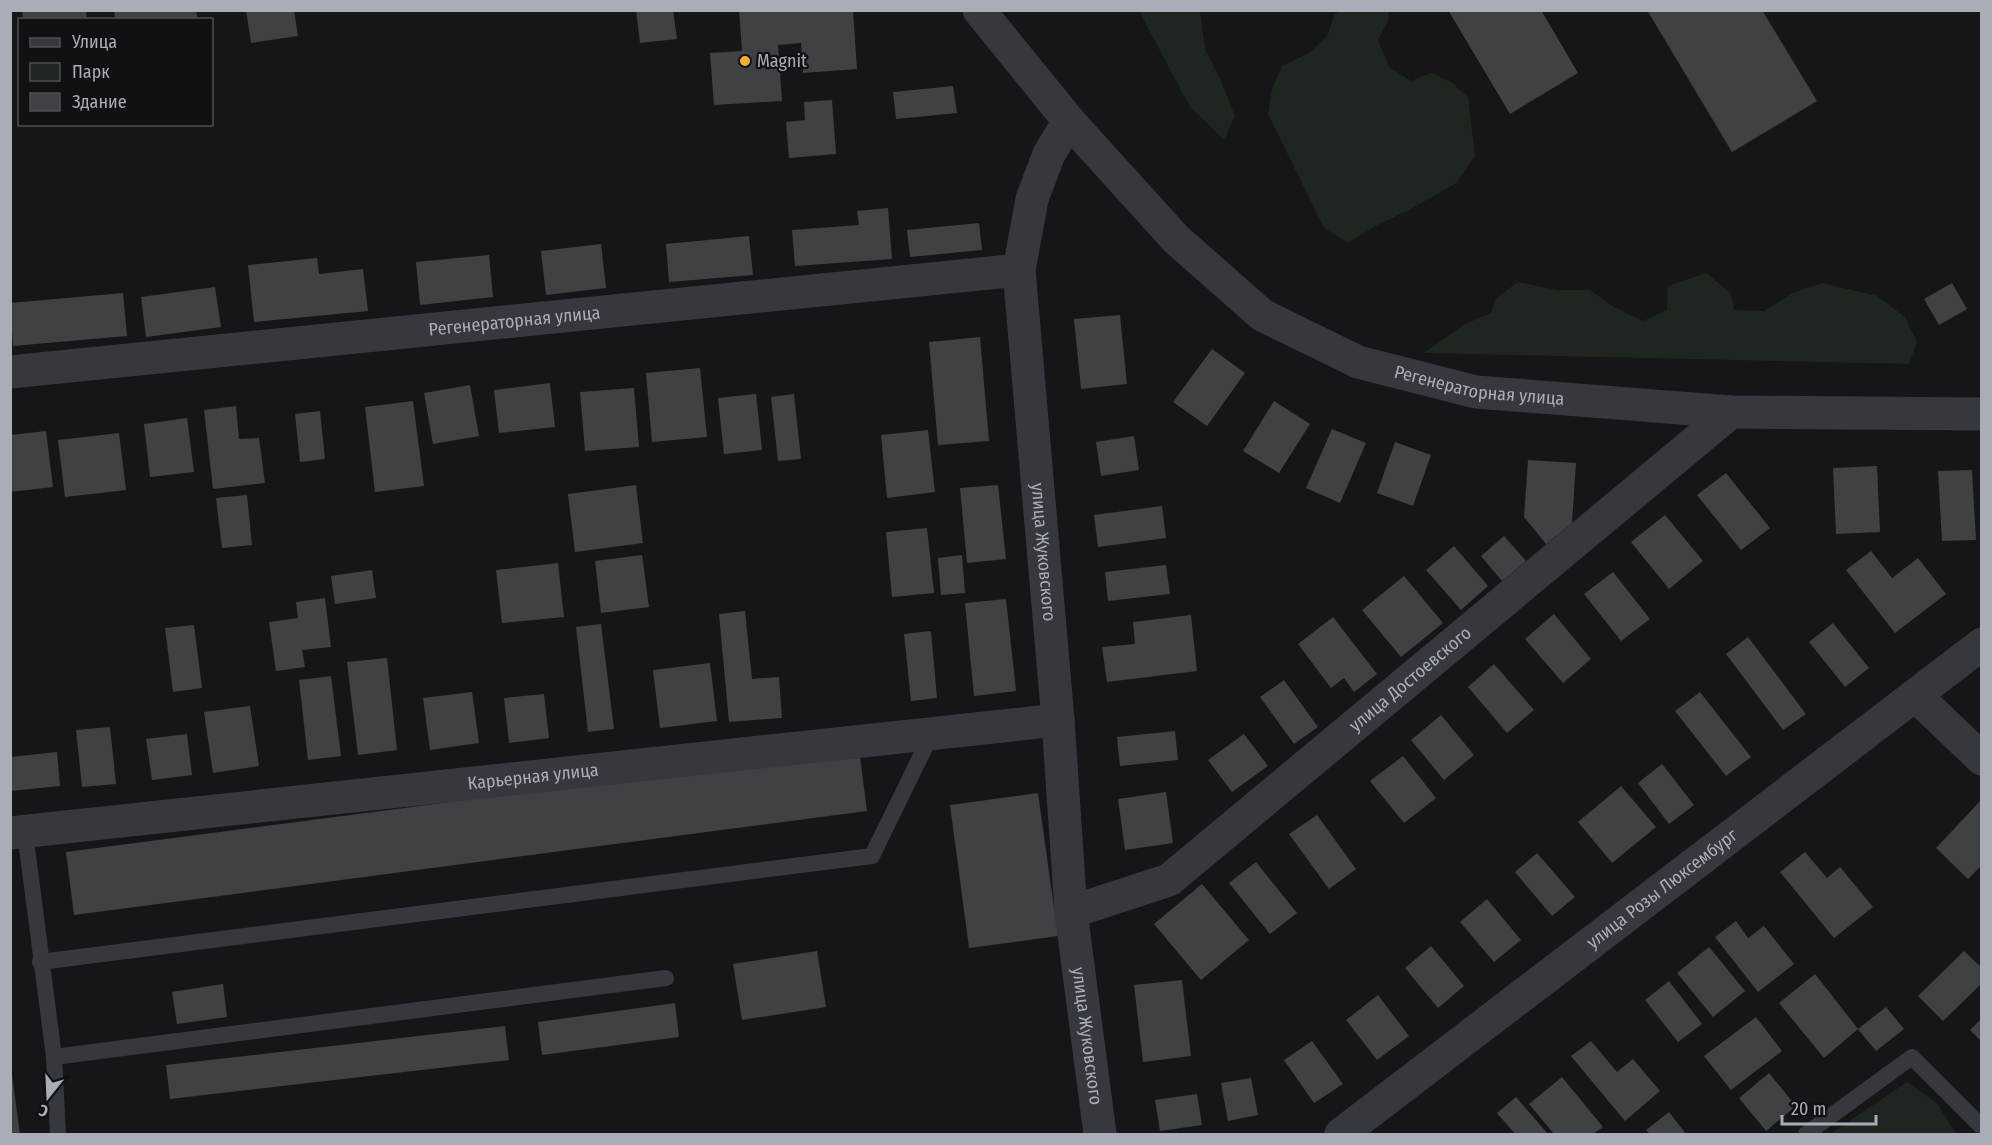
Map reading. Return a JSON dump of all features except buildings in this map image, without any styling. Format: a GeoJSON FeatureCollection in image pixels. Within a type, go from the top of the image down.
{"type":"FeatureCollection","features":[{"type":"Feature","properties":{"kind":"street"},"geometry":{"type":"LineString","coordinates":[[979,10],[1069,121]]}},
{"type":"Feature","properties":{"kind":"street","name":"улица Жуковского"},"geometry":{"type":"LineString","coordinates":[[1069,121],[1049,154],[1032,199],[1019,270],[1058,720],[1071,912],[1100,1134]]}},
{"type":"Feature","properties":{"kind":"street","name":"Регенераторная улица"},"geometry":{"type":"LineString","coordinates":[[1069,121],[1176,239],[1262,315],[1358,363],[1476,392],[1731,412],[1982,414]]}},
{"type":"Feature","properties":{"kind":"street","name":"Регенераторная улица"},"geometry":{"type":"LineString","coordinates":[[10,372],[1019,270]]}},
{"type":"Feature","properties":{"kind":"street","name":"улица Достоевского"},"geometry":{"type":"LineString","coordinates":[[1071,912],[1169,880],[1731,412]]}},
{"type":"Feature","properties":{"kind":"street","name":"улица Розы Люксембург"},"geometry":{"type":"LineString","coordinates":[[1341,1134],[1982,645]]}},
{"type":"Feature","properties":{"kind":"street"},"geometry":{"type":"LineString","coordinates":[[1916,696],[1982,759]]}},
{"type":"Feature","properties":{"kind":"street","name":"Карьерная улица"},"geometry":{"type":"LineString","coordinates":[[18,833],[1058,720]]}},
{"type":"Feature","properties":{"kind":"lane"},"geometry":{"type":"LineString","coordinates":[[40,962],[872,856],[933,734]]}},
{"type":"Feature","properties":{"kind":"lane"},"geometry":{"type":"LineString","coordinates":[[18,833],[54,1057],[58,1134]]}},
{"type":"Feature","properties":{"kind":"lane"},"geometry":{"type":"LineString","coordinates":[[54,1057],[666,978]]}},
{"type":"Feature","properties":{"kind":"lane"},"geometry":{"type":"LineString","coordinates":[[1806,1134],[1912,1057],[1982,1127]]}},
{"type":"Feature","properties":{"kind":"green space"},"geometry":{"type":"Polygon","coordinates":[[[1340,10],[1388,11],[1389,18],[1378,40],[1389,67],[1411,81],[1431,73],[1451,82],[1468,97],[1475,156],[1455,184],[1348,243],[1324,228],[1268,114],[1272,89],[1282,66],[1309,53],[1327,36],[1334,16],[1340,10]]]}},
{"type":"Feature","properties":{"kind":"green space"},"geometry":{"type":"Polygon","coordinates":[[[1139,11],[1200,11],[1205,49],[1235,116],[1224,140],[1190,107],[1139,11]]]}},
{"type":"Feature","properties":{"kind":"green space"},"geometry":{"type":"Polygon","coordinates":[[[1706,273],[1731,293],[1734,310],[1764,311],[1795,292],[1822,283],[1877,296],[1905,317],[1917,342],[1909,364],[1424,353],[1465,324],[1491,313],[1496,298],[1518,282],[1557,290],[1590,290],[1614,307],[1643,321],[1667,310],[1668,286],[1706,273]]]}},
{"type":"Feature","properties":{"kind":"green space"},"geometry":{"type":"Polygon","coordinates":[[[1907,1082],[1937,1103],[1956,1134],[1830,1134],[1907,1082]]]}},
{"type":"Feature","properties":{"kind":"place","name":"Magnit"},"geometry":{"type":"Point","coordinates":[745,61]}}]}
